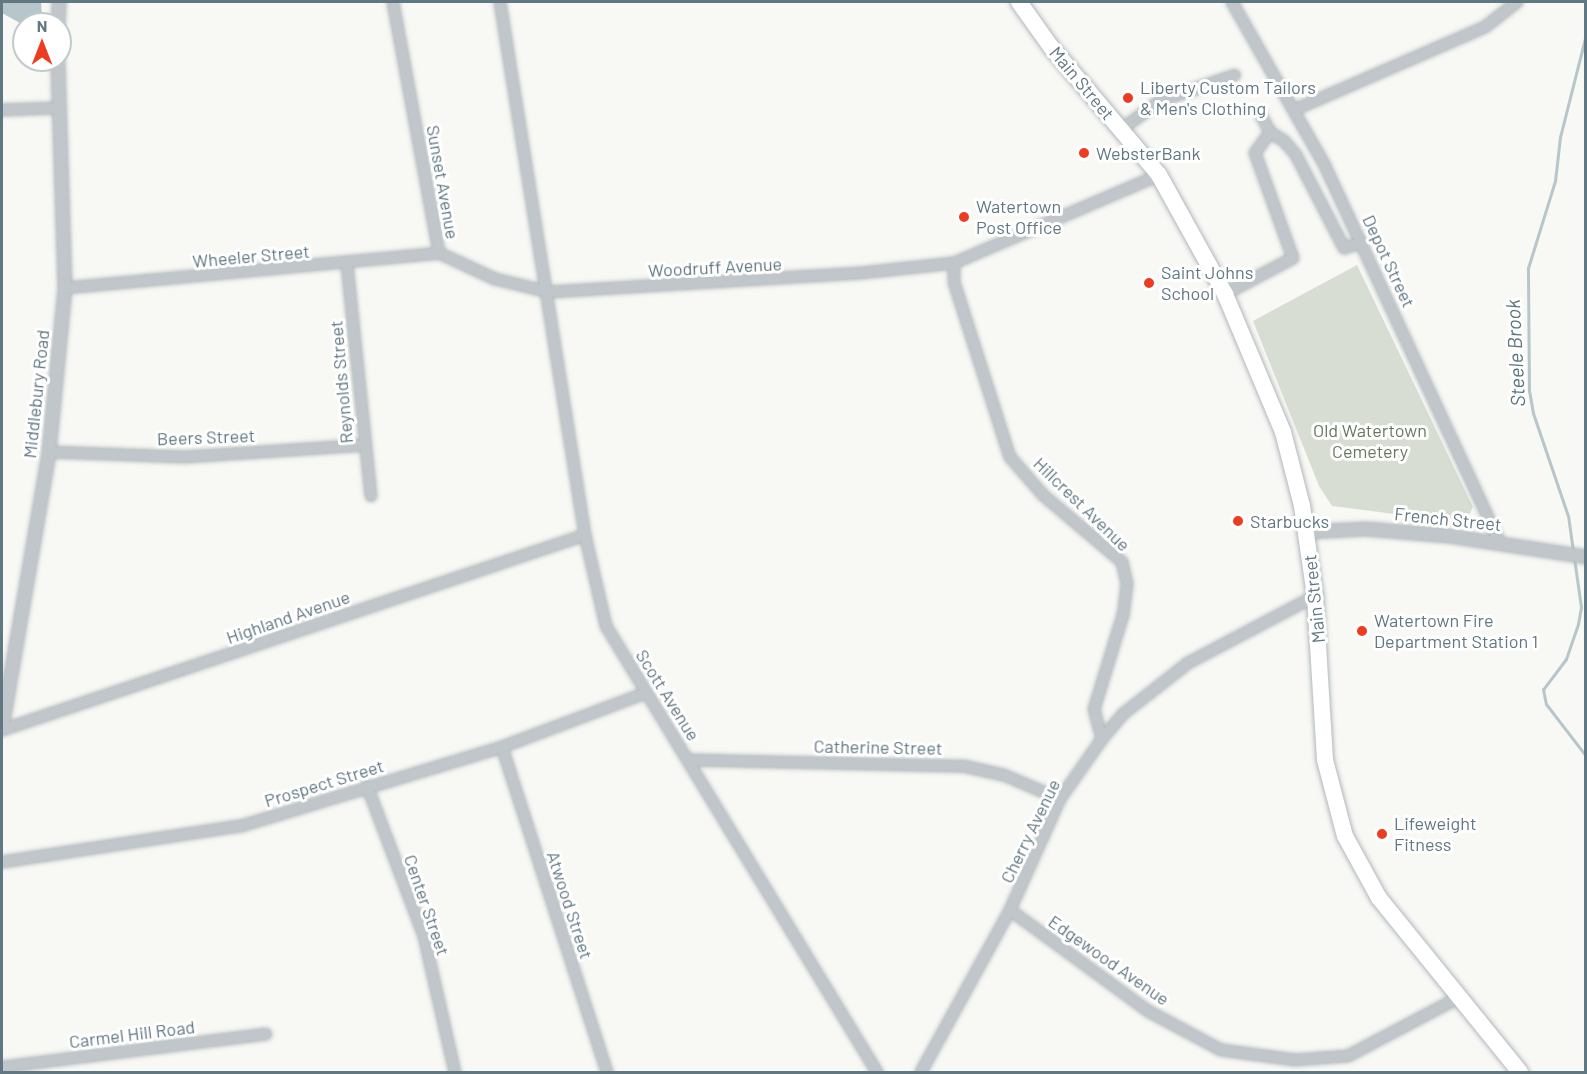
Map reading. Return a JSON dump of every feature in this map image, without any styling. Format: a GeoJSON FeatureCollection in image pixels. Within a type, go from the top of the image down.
{"type":"FeatureCollection","features":[{"type":"Feature","properties":{"kind":"main road","name":"Main Street"},"geometry":{"type":"LineString","coordinates":[[1018,2],[1051,47],[1159,175],[1225,294],[1283,432],[1306,532],[1315,596],[1324,760],[1345,836],[1379,898],[1520,1072]]}},
{"type":"Feature","properties":{"kind":"street","name":"Sunset Avenue"},"geometry":{"type":"LineString","coordinates":[[393,2],[439,253],[495,279],[549,292]]}},
{"type":"Feature","properties":{"kind":"street"},"geometry":{"type":"LineString","coordinates":[[500,2],[549,292]]}},
{"type":"Feature","properties":{"kind":"street","name":"Depot Street"},"geometry":{"type":"LineString","coordinates":[[1232,2],[1294,110],[1362,243],[1500,543]]}},
{"type":"Feature","properties":{"kind":"street"},"geometry":{"type":"LineString","coordinates":[[1294,110],[1485,27],[1517,2]]}},
{"type":"Feature","properties":{"kind":"street","name":"Middlebury Road"},"geometry":{"type":"LineString","coordinates":[[2,729],[49,452],[65,288],[57,108],[58,72]]}},
{"type":"Feature","properties":{"kind":"street"},"geometry":{"type":"LineString","coordinates":[[1122,129],[1160,101],[1235,75]]}},
{"type":"Feature","properties":{"kind":"street"},"geometry":{"type":"LineString","coordinates":[[2,110],[57,108]]}},
{"type":"Feature","properties":{"kind":"street"},"geometry":{"type":"LineString","coordinates":[[1261,115],[1270,132],[1284,141],[1296,155],[1344,248],[1362,243]]}},
{"type":"Feature","properties":{"kind":"street"},"geometry":{"type":"LineString","coordinates":[[1225,294],[1293,258],[1255,153],[1270,132]]}},
{"type":"Feature","properties":{"kind":"street","name":"Woodruff Avenue"},"geometry":{"type":"LineString","coordinates":[[549,292],[761,282],[954,262],[1159,175]]}},
{"type":"Feature","properties":{"kind":"street","name":"Wheeler Street"},"geometry":{"type":"LineString","coordinates":[[65,288],[347,264],[439,253]]}},
{"type":"Feature","properties":{"kind":"street","name":"Hillcrest Avenue"},"geometry":{"type":"LineString","coordinates":[[954,262],[954,282],[1010,457],[1043,495],[1122,562],[1126,584],[1123,615],[1094,709],[1102,740]]}},
{"type":"Feature","properties":{"kind":"street","name":"Reynolds Street"},"geometry":{"type":"LineString","coordinates":[[347,264],[370,496]]}},
{"type":"Feature","properties":{"kind":"street","name":"Scott Avenue"},"geometry":{"type":"LineString","coordinates":[[549,292],[585,535],[606,626],[877,1072]]}},
{"type":"Feature","properties":{"kind":"street","name":"Beers Street"},"geometry":{"type":"LineString","coordinates":[[49,452],[185,457],[364,445]]}},
{"type":"Feature","properties":{"kind":"street","name":"French Street"},"geometry":{"type":"LineString","coordinates":[[1306,532],[1389,531],[1500,543],[1586,557]]}},
{"type":"Feature","properties":{"kind":"street","name":"Highland Avenue"},"geometry":{"type":"LineString","coordinates":[[2,729],[585,535]]}},
{"type":"Feature","properties":{"kind":"street","name":"Cherry Avenue"},"geometry":{"type":"LineString","coordinates":[[921,1072],[1010,910],[1060,799],[1123,714],[1188,663],[1315,596]]}},
{"type":"Feature","properties":{"kind":"street","name":"Prospect Street"},"geometry":{"type":"LineString","coordinates":[[2,862],[241,826],[502,747],[646,693]]}},
{"type":"Feature","properties":{"kind":"street","name":"Atwood Street"},"geometry":{"type":"LineString","coordinates":[[502,747],[607,1072]]}},
{"type":"Feature","properties":{"kind":"street","name":"Catherine Street"},"geometry":{"type":"LineString","coordinates":[[689,760],[963,766],[1004,775],[1060,799]]}},
{"type":"Feature","properties":{"kind":"street","name":"Center Street"},"geometry":{"type":"LineString","coordinates":[[367,786],[424,936],[455,1072]]}},
{"type":"Feature","properties":{"kind":"street","name":"Edgewood Avenue"},"geometry":{"type":"LineString","coordinates":[[1010,910],[1148,1011],[1221,1050],[1296,1060],[1348,1056],[1460,998]]}},
{"type":"Feature","properties":{"kind":"street","name":"Carmel Hill Road"},"geometry":{"type":"LineString","coordinates":[[2,1067],[266,1034]]}},
{"type":"Feature","properties":{"kind":"green space","name":"Old Watertown Cemetery"},"geometry":{"type":"Polygon","coordinates":[[[1357,265],[1473,507],[1465,523],[1332,506],[1319,486],[1253,321],[1357,265]]]}},
{"type":"Feature","properties":{"kind":"shaded area"},"geometry":{"type":"Polygon","coordinates":[[[2,2],[41,2],[42,12],[12,12],[12,19],[2,13],[2,2]]]}},
{"type":"Feature","properties":{"kind":"waterway","name":"Steele Brook"},"geometry":{"type":"LineString","coordinates":[[1573,551],[1568,516],[1533,413],[1529,391],[1528,268],[1555,181],[1560,137],[1586,34]]}},
{"type":"Feature","properties":{"kind":"waterway","name":"Steele Brook"},"geometry":{"type":"LineString","coordinates":[[1574,558],[1581,607],[1578,624],[1566,659],[1543,689],[1546,704],[1586,756]]}},
{"type":"Feature","properties":{"kind":"place","name":"Liberty Custom Tailors & Men's Clothing"},"geometry":{"type":"Point","coordinates":[1128,98]}},
{"type":"Feature","properties":{"kind":"place","name":"WebsterBank"},"geometry":{"type":"Point","coordinates":[1084,153]}},
{"type":"Feature","properties":{"kind":"place","name":"Watertown Post Office"},"geometry":{"type":"Point","coordinates":[964,217]}},
{"type":"Feature","properties":{"kind":"place","name":"Saint Johns School"},"geometry":{"type":"Point","coordinates":[1149,283]}},
{"type":"Feature","properties":{"kind":"place","name":"Starbucks"},"geometry":{"type":"Point","coordinates":[1238,521]}},
{"type":"Feature","properties":{"kind":"place","name":"Watertown Fire Department Station 1"},"geometry":{"type":"Point","coordinates":[1362,631]}},
{"type":"Feature","properties":{"kind":"place","name":"Lifeweight Fitness"},"geometry":{"type":"Point","coordinates":[1382,834]}}]}
